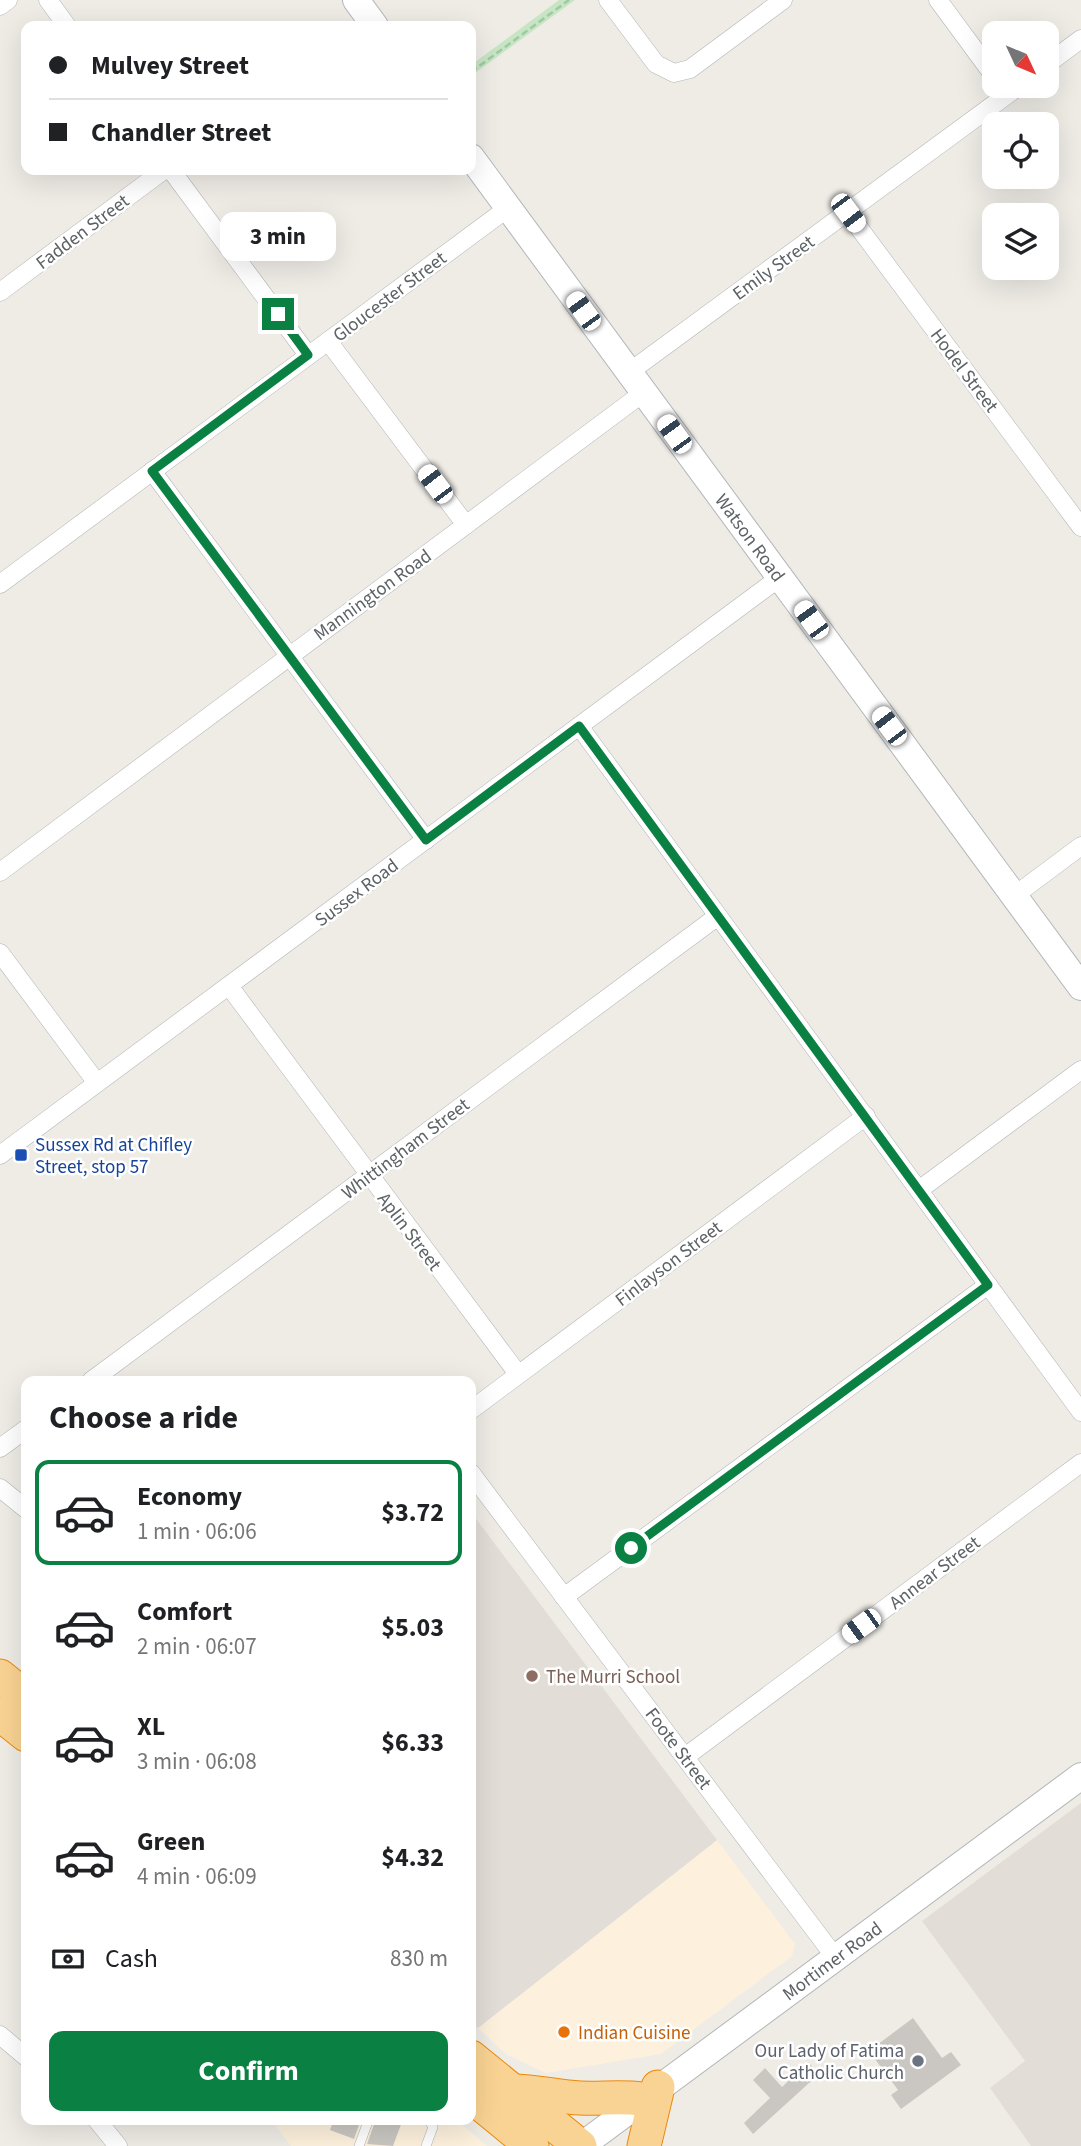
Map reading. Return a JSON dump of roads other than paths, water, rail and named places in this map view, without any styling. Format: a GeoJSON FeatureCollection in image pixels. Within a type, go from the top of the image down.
{"type":"FeatureCollection","features":[{"type":"Feature","properties":{"kind":"highway"},"geometry":{"type":"LineString","coordinates":[[0,1676],[21,1694]]}},
{"type":"Feature","properties":{"kind":"highway"},"geometry":{"type":"LineString","coordinates":[[0,1714],[21,1731]]}},
{"type":"Feature","properties":{"kind":"highway"},"geometry":{"type":"LineString","coordinates":[[476,2061],[581,2146]]}},
{"type":"Feature","properties":{"kind":"highway"},"geometry":{"type":"LineString","coordinates":[[513,2091],[543,2091],[577,2098],[650,2093],[644,2146]]}},
{"type":"Feature","properties":{"kind":"highway"},"geometry":{"type":"LineString","coordinates":[[476,2100],[532,2146]]}},
{"type":"Feature","properties":{"kind":"street"},"geometry":{"type":"LineString","coordinates":[[0,6],[8,0]]}},
{"type":"Feature","properties":{"kind":"street"},"geometry":{"type":"LineString","coordinates":[[48,0],[63,21]]}},
{"type":"Feature","properties":{"kind":"street"},"geometry":{"type":"LineString","coordinates":[[356,0],[371,21]]}},
{"type":"Feature","properties":{"kind":"street"},"geometry":{"type":"LineString","coordinates":[[608,0],[656,64],[674,72],[690,69],[783,0]]}},
{"type":"Feature","properties":{"kind":"street"},"geometry":{"type":"LineString","coordinates":[[938,0],[982,59]]}},
{"type":"Feature","properties":{"kind":"street"},"geometry":{"type":"LineString","coordinates":[[1059,58],[1078,48]]}},
{"type":"Feature","properties":{"kind":"street","name":"Emily Street"},"geometry":{"type":"LineString","coordinates":[[636,383],[996,98]]}},
{"type":"Feature","properties":{"kind":"street","name":"Watson Road"},"geometry":{"type":"LineString","coordinates":[[476,164],[1081,986]]}},
{"type":"Feature","properties":{"kind":"street","name":"Fadden Street"},"geometry":{"type":"LineString","coordinates":[[0,292],[157,175]]}},
{"type":"Feature","properties":{"kind":"street"},"geometry":{"type":"LineString","coordinates":[[175,175],[308,355]]}},
{"type":"Feature","properties":{"kind":"street","name":"Gloucester Street"},"geometry":{"type":"LineString","coordinates":[[0,584],[508,208]]}},
{"type":"Feature","properties":{"kind":"street","name":"Hodel Street"},"geometry":{"type":"LineString","coordinates":[[848,213],[1081,527]]}},
{"type":"Feature","properties":{"kind":"street"},"geometry":{"type":"LineString","coordinates":[[328,341],[466,525]]}},
{"type":"Feature","properties":{"kind":"street","name":"Mannington Road"},"geometry":{"type":"LineString","coordinates":[[0,872],[466,525],[636,383]]}},
{"type":"Feature","properties":{"kind":"street"},"geometry":{"type":"LineString","coordinates":[[152,471],[426,840]]}},
{"type":"Feature","properties":{"kind":"street","name":"Sussex Road"},"geometry":{"type":"LineString","coordinates":[[0,1155],[779,578]]}},
{"type":"Feature","properties":{"kind":"street"},"geometry":{"type":"LineString","coordinates":[[579,726],[1081,1412]]}},
{"type":"Feature","properties":{"kind":"street"},"geometry":{"type":"LineString","coordinates":[[1014,896],[1081,846]]}},
{"type":"Feature","properties":{"kind":"street","name":"Whittingham Street"},"geometry":{"type":"LineString","coordinates":[[98,1376],[718,916]]}},
{"type":"Feature","properties":{"kind":"street"},"geometry":{"type":"LineString","coordinates":[[0,953],[97,1083]]}},
{"type":"Feature","properties":{"kind":"street","name":"Aplin Street"},"geometry":{"type":"LineString","coordinates":[[229,986],[517,1374]]}},
{"type":"Feature","properties":{"kind":"street"},"geometry":{"type":"LineString","coordinates":[[919,1190],[1081,1070]]}},
{"type":"Feature","properties":{"kind":"street","name":"Finlayson Street"},"geometry":{"type":"LineString","coordinates":[[476,1406],[866,1116]]}},
{"type":"Feature","properties":{"kind":"street"},"geometry":{"type":"LineString","coordinates":[[564,1597],[988,1285]]}},
{"type":"Feature","properties":{"kind":"street"},"geometry":{"type":"LineString","coordinates":[[0,1448],[21,1433]]}},
{"type":"Feature","properties":{"kind":"street","name":"Annear Street"},"geometry":{"type":"LineString","coordinates":[[685,1756],[1081,1463]]}},
{"type":"Feature","properties":{"kind":"street","name":"Foote Street"},"geometry":{"type":"LineString","coordinates":[[476,1480],[835,1957]]}},
{"type":"Feature","properties":{"kind":"street"},"geometry":{"type":"LineString","coordinates":[[0,1488],[21,1506]]}},
{"type":"Feature","properties":{"kind":"street","name":"Mortimer Road"},"geometry":{"type":"LineString","coordinates":[[581,2146],[1081,1776]]}},
{"type":"Feature","properties":{"kind":"street"},"geometry":{"type":"LineString","coordinates":[[0,2035],[21,2053]]}},
{"type":"Feature","properties":{"kind":"street"},"geometry":{"type":"LineString","coordinates":[[101,2125],[118,2146]]}},
{"type":"Feature","properties":{"kind":"lane"},"geometry":{"type":"LineString","coordinates":[[359,2146],[367,2125]]}},
{"type":"Feature","properties":{"kind":"lane"},"geometry":{"type":"LineString","coordinates":[[426,2146],[432,2125]]}},
{"type":"Feature","properties":{"kind":"place","name":"Sussex Rd at Chifley Street, stop 57"},"geometry":{"type":"Point","coordinates":[21,1155]}},
{"type":"Feature","properties":{"kind":"place","name":"The Murri School"},"geometry":{"type":"Point","coordinates":[532,1676]}},
{"type":"Feature","properties":{"kind":"place","name":"Indian Cuisine"},"geometry":{"type":"Point","coordinates":[564,2032]}},
{"type":"Feature","properties":{"kind":"place","name":"Our Lady of Fatima Catholic Church"},"geometry":{"type":"Point","coordinates":[918,2061]}}]}
